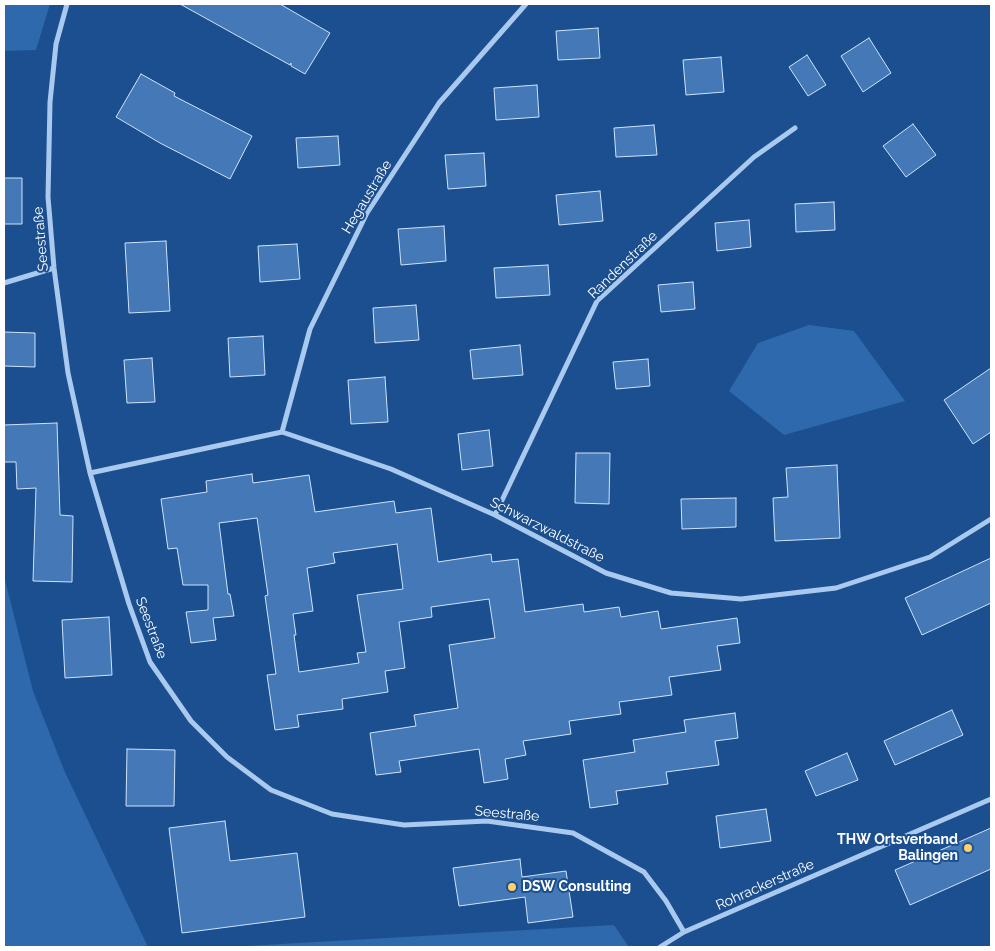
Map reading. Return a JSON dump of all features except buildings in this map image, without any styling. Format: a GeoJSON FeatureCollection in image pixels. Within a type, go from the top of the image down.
{"type":"FeatureCollection","features":[{"type":"Feature","properties":{"kind":"street","name":"Seestraße"},"geometry":{"type":"LineString","coordinates":[[68,4],[56,44],[50,102],[48,197],[54,268],[68,372],[90,473],[129,604],[150,662],[191,721],[227,757],[271,790],[332,814],[404,825],[488,821],[573,833],[644,872],[666,901],[684,932]]}},
{"type":"Feature","properties":{"kind":"street","name":"Hegaustraße"},"geometry":{"type":"LineString","coordinates":[[282,432],[310,329],[367,213],[439,103],[526,4]]}},
{"type":"Feature","properties":{"kind":"street","name":"Randenstraße"},"geometry":{"type":"LineString","coordinates":[[495,515],[597,301],[754,157],[795,128]]}},
{"type":"Feature","properties":{"kind":"street"},"geometry":{"type":"LineString","coordinates":[[4,284],[54,268]]}},
{"type":"Feature","properties":{"kind":"street"},"geometry":{"type":"LineString","coordinates":[[90,473],[282,432]]}},
{"type":"Feature","properties":{"kind":"street","name":"Schwarzwaldstraße"},"geometry":{"type":"LineString","coordinates":[[282,432],[391,469],[495,515],[606,573],[671,593],[741,599],[836,588],[930,557],[991,519]]}},
{"type":"Feature","properties":{"kind":"street","name":"Rohrackerstraße"},"geometry":{"type":"LineString","coordinates":[[660,947],[684,932],[991,799]]}},
{"type":"Feature","properties":{"kind":"shaded area"},"geometry":{"type":"Polygon","coordinates":[[[4,4],[50,4],[36,50],[4,51],[4,4]]]}},
{"type":"Feature","properties":{"kind":"shaded area"},"geometry":{"type":"Polygon","coordinates":[[[809,325],[854,331],[905,401],[784,435],[729,391],[758,343],[809,325]]]}},
{"type":"Feature","properties":{"kind":"shaded area"},"geometry":{"type":"Polygon","coordinates":[[[4,576],[33,691],[64,770],[148,947],[4,947],[4,576]]]}},
{"type":"Feature","properties":{"kind":"shaded area"},"geometry":{"type":"Polygon","coordinates":[[[614,925],[629,947],[229,947],[614,925]]]}},
{"type":"Feature","properties":{"kind":"place","name":"THW Ortsverband Balingen"},"geometry":{"type":"Point","coordinates":[968,848]}},
{"type":"Feature","properties":{"kind":"place","name":"DSW Consulting"},"geometry":{"type":"Point","coordinates":[512,887]}}]}
